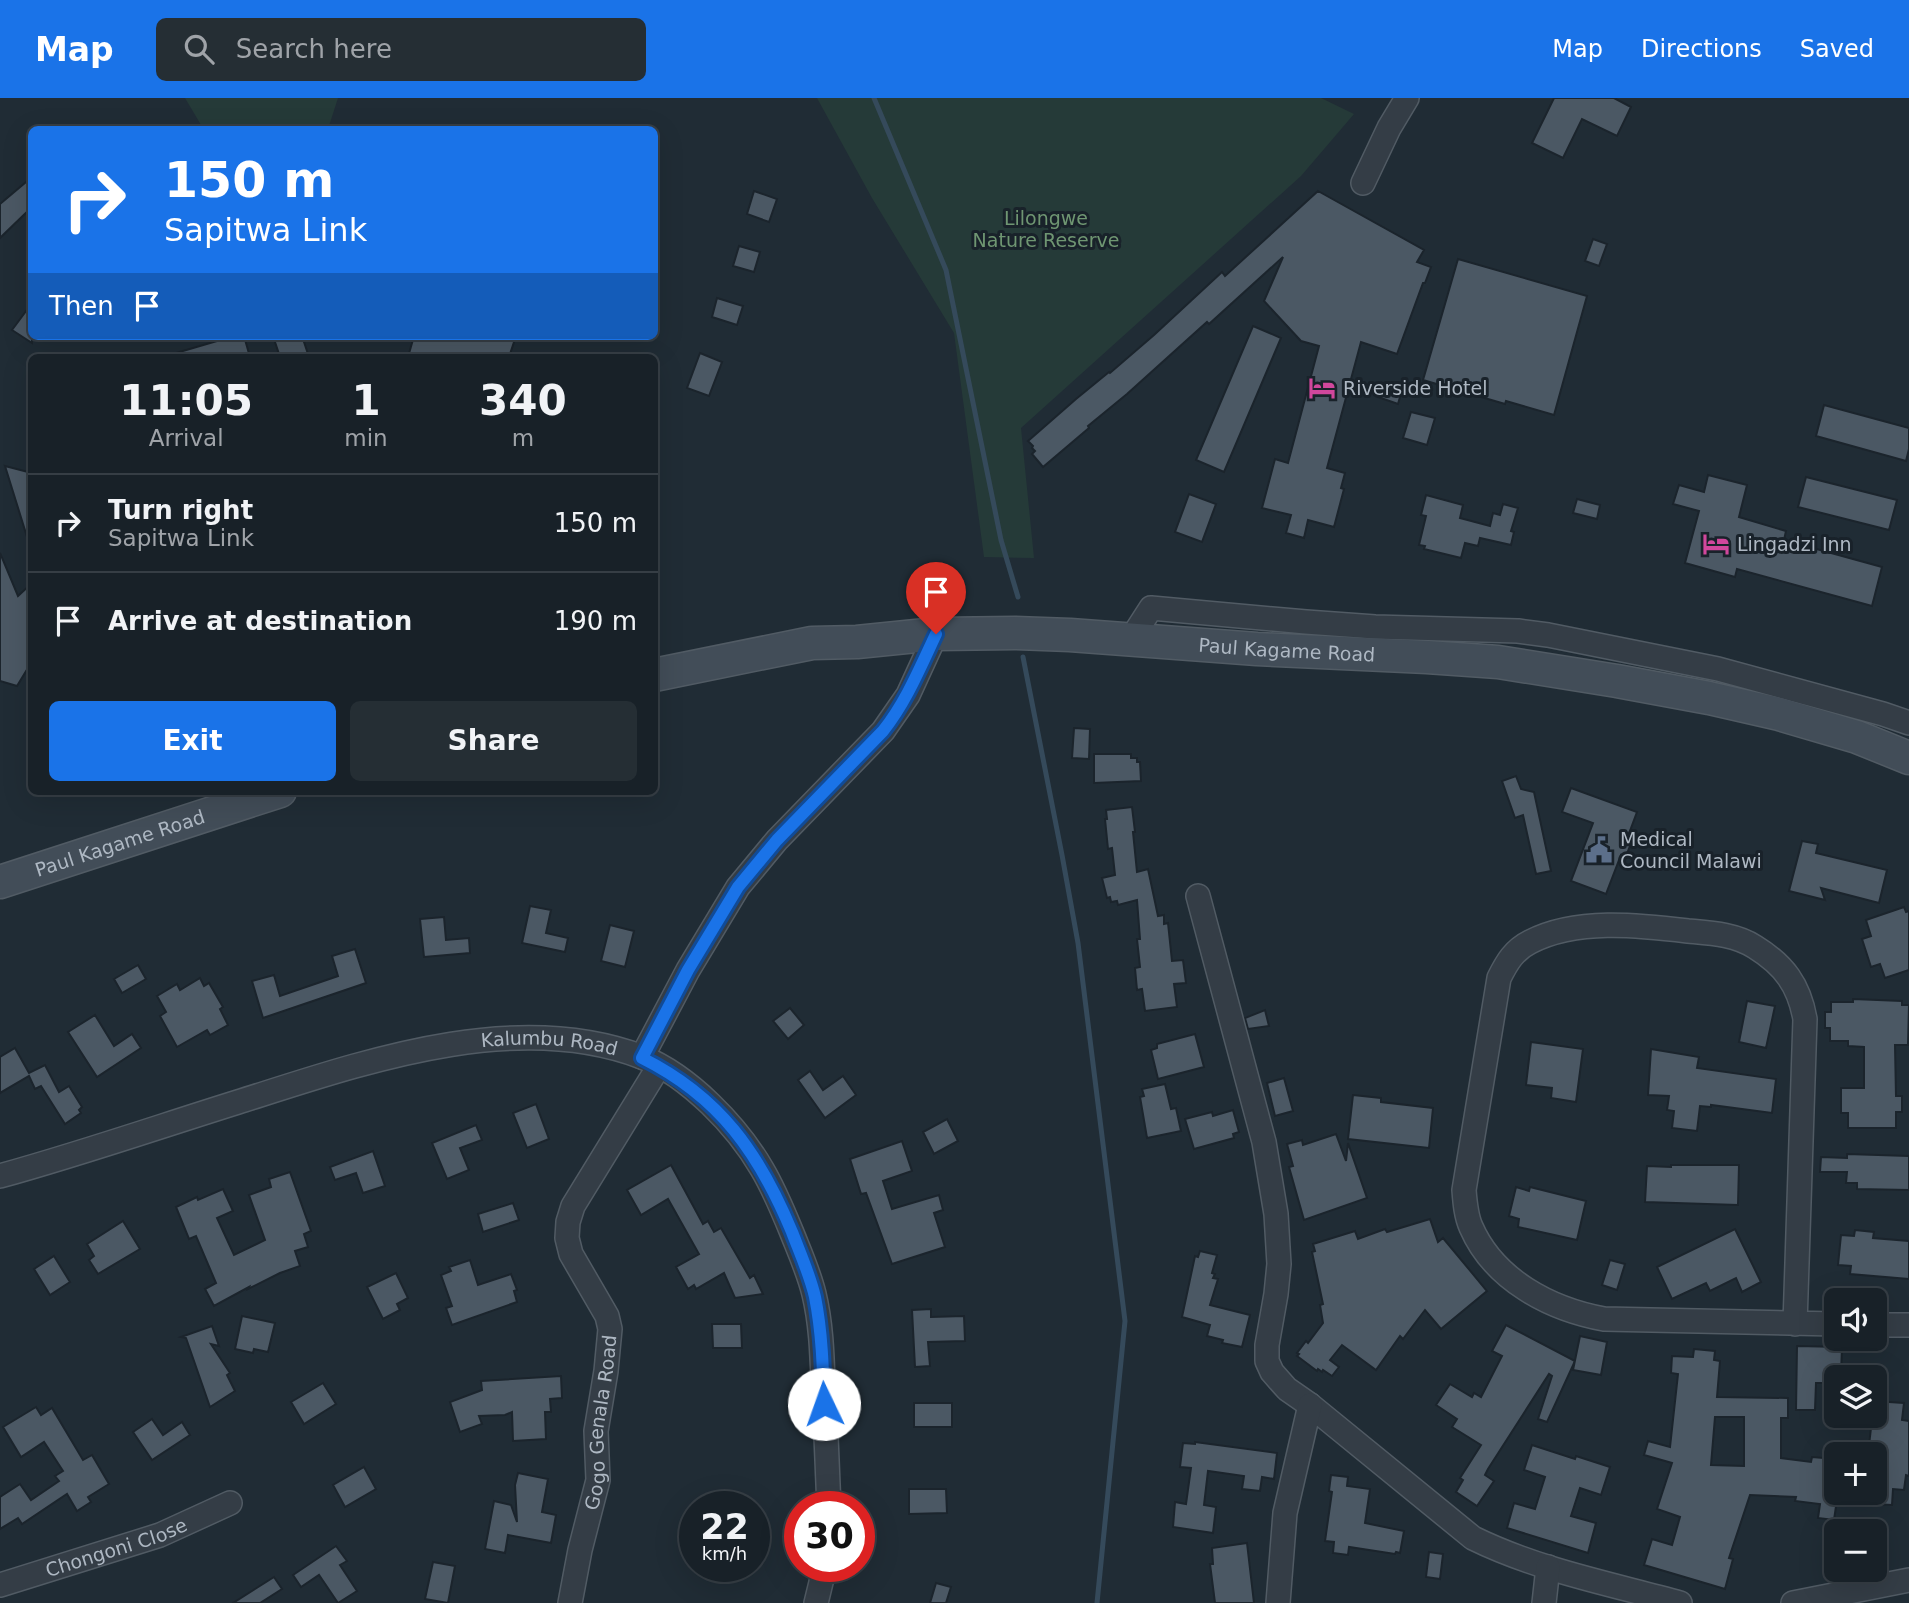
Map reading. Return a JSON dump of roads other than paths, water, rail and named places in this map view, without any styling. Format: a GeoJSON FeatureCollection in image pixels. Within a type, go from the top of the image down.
{"type":"FeatureCollection","features":[{"type":"Feature","properties":{"kind":"street"},"geometry":{"type":"LineString","coordinates":[[1363,183],[1389,128],[1407,98]]}},
{"type":"Feature","properties":{"kind":"street"},"geometry":{"type":"LineString","coordinates":[[1131,639],[1151,608],[1334,624],[1518,631],[1718,669],[1909,723]]}},
{"type":"Feature","properties":{"kind":"street","name":"Paul Kagame Road"},"geometry":{"type":"LineString","coordinates":[[658,674],[812,643],[857,642],[936,634],[1015,633],[1497,662],[1617,681],[1779,714],[1857,737],[1909,758]]}},
{"type":"Feature","properties":{"kind":"street","name":"Gogo Genala Road"},"geometry":{"type":"LineString","coordinates":[[570,1603],[598,1480],[596,1430],[610,1329],[607,1316],[571,1254],[567,1238],[573,1206],[651,1062],[688,970],[738,887],[777,840],[883,731],[908,695],[936,634]]}},
{"type":"Feature","properties":{"kind":"street","name":"Paul Kagame Road"},"geometry":{"type":"LineString","coordinates":[[0,882],[268,795]]}},
{"type":"Feature","properties":{"kind":"street"},"geometry":{"type":"LineString","coordinates":[[1198,896],[1264,1142],[1276,1214],[1279,1264],[1267,1345],[1272,1372],[1287,1389],[1473,1538],[1548,1567],[1680,1603]]}},
{"type":"Feature","properties":{"kind":"street"},"geometry":{"type":"LineString","coordinates":[[1795,1324],[1805,1019],[1801,999],[1794,984],[1770,958],[1754,946],[1737,938],[1717,934],[1643,926],[1590,926],[1542,937],[1516,951],[1499,978],[1464,1190],[1471,1227],[1495,1265],[1535,1295],[1582,1315],[1604,1319],[1795,1324],[1824,1325]]}},
{"type":"Feature","properties":{"kind":"street","name":"Kalumbu Road"},"geometry":{"type":"LineString","coordinates":[[0,1176],[299,1083],[437,1047],[531,1038],[583,1043],[651,1062],[684,1082],[740,1137],[771,1185],[802,1258],[814,1294],[821,1334],[828,1491]]}},
{"type":"Feature","properties":{"kind":"street"},"geometry":{"type":"LineString","coordinates":[[1887,1325],[1909,1325]]}},
{"type":"Feature","properties":{"kind":"street"},"geometry":{"type":"LineString","coordinates":[[1278,1603],[1285,1513],[1310,1405]]}},
{"type":"Feature","properties":{"kind":"street","name":"Chongoni Close"},"geometry":{"type":"LineString","coordinates":[[0,1585],[160,1535],[230,1503]]}},
{"type":"Feature","properties":{"kind":"street"},"geometry":{"type":"LineString","coordinates":[[1544,1603],[1548,1567]]}},
{"type":"Feature","properties":{"kind":"street"},"geometry":{"type":"LineString","coordinates":[[1793,1603],[1909,1580]]}},
{"type":"Feature","properties":{"kind":"street"},"geometry":{"type":"LineString","coordinates":[[816,1603],[821,1582]]}},
{"type":"Feature","properties":{"kind":"waterway"},"geometry":{"type":"LineString","coordinates":[[874,98],[946,270],[1001,540],[1018,597]]}},
{"type":"Feature","properties":{"kind":"waterway"},"geometry":{"type":"LineString","coordinates":[[1023,657],[1078,943],[1125,1321],[1097,1603]]}},
{"type":"Feature","properties":{"kind":"place","name":"Riverside Hotel"},"geometry":{"type":"Point","coordinates":[1322,388]}},
{"type":"Feature","properties":{"kind":"place","name":"Lingadzi Inn"},"geometry":{"type":"Point","coordinates":[1716,544]}},
{"type":"Feature","properties":{"kind":"place","name":"Medical Council Malawi"},"geometry":{"type":"Point","coordinates":[1599,850]}},
{"type":"Feature","properties":{"kind":"park label","name":"Lilongwe Nature Reserve"},"geometry":{"type":"Point","coordinates":[1046,229]}}]}
